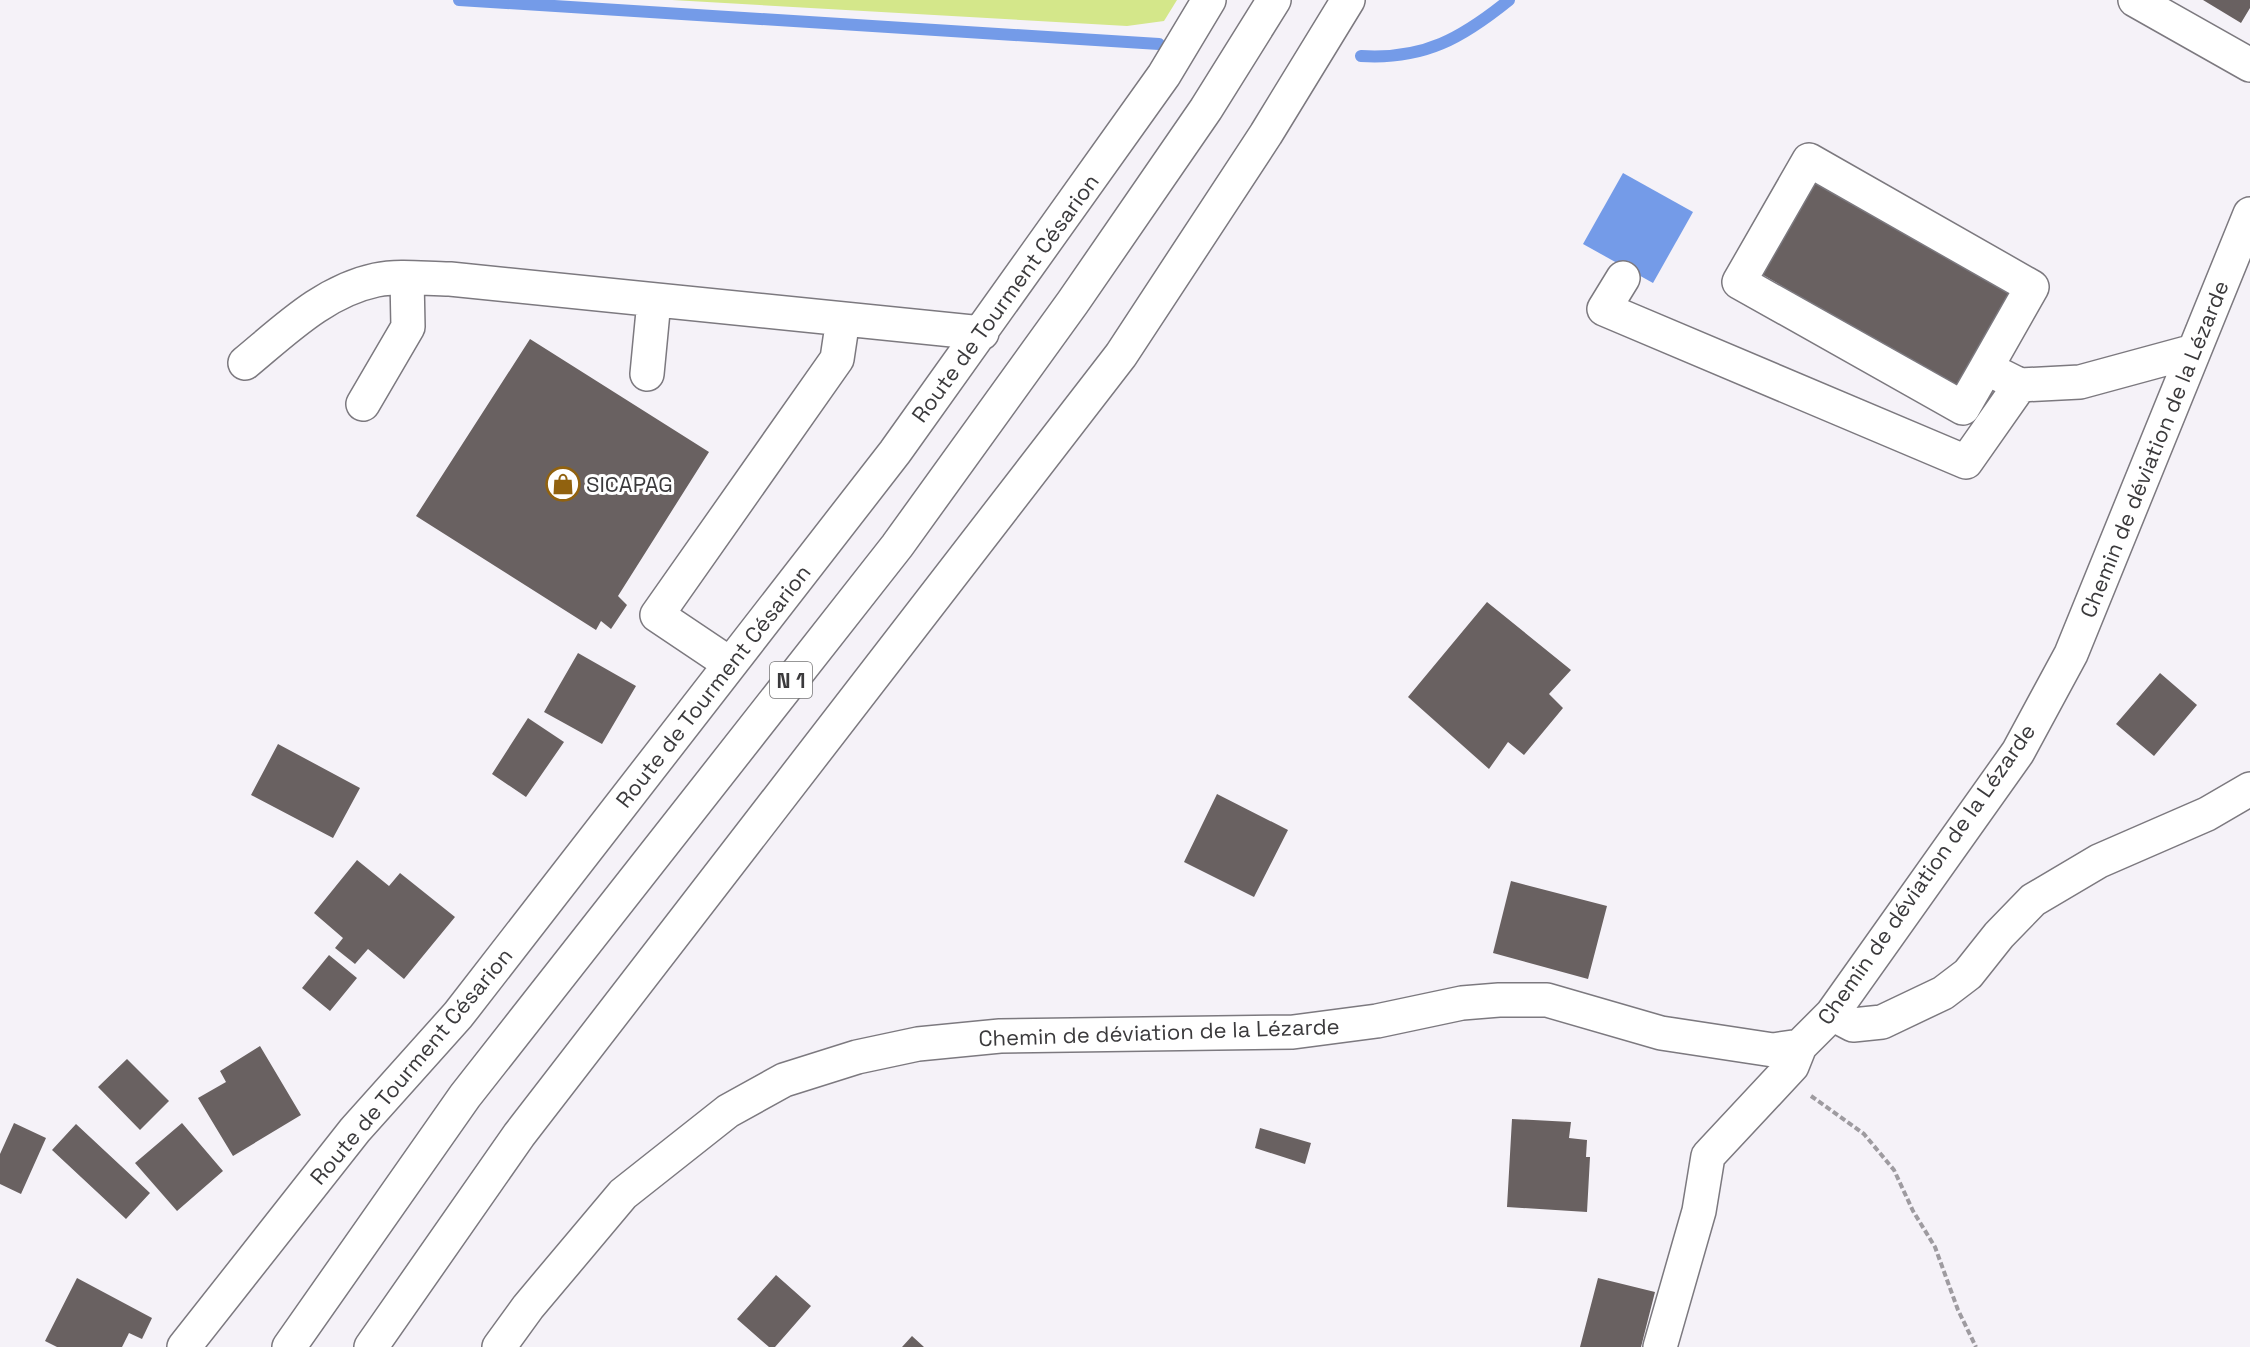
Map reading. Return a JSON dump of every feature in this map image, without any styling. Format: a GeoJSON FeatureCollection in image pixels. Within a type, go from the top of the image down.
{"type":"FeatureCollection","features":[{"type":"Feature","properties":{"kind":"main road","name":"Route de Tourment Césarion"},"geometry":{"type":"LineString","coordinates":[[184,1347],[355,1130],[458,1015],[895,452],[1164,75],[1209,0]]}},
{"type":"Feature","properties":{"kind":"main road"},"geometry":{"type":"LineString","coordinates":[[1235,62],[1265,0]]}},
{"type":"Feature","properties":{"kind":"main road","name":"N 1"},"geometry":{"type":"LineString","coordinates":[[289,1347],[465,1096],[903,536],[1073,302],[1235,62],[1274,0]]}},
{"type":"Feature","properties":{"kind":"main road"},"geometry":{"type":"LineString","coordinates":[[371,1347],[519,1135],[1121,355],[1266,134],[1348,0]]}},
{"type":"Feature","properties":{"kind":"main road"},"geometry":{"type":"LineString","coordinates":[[2135,0],[2250,65]]}},
{"type":"Feature","properties":{"kind":"main road"},"geometry":{"type":"LineString","coordinates":[[1809,160],[2032,287],[1986,368],[1963,408],[1739,282],[1809,160]]}},
{"type":"Feature","properties":{"kind":"main road","name":"Chemin de déviation de la Lézarde"},"geometry":{"type":"LineString","coordinates":[[499,1347],[528,1307],[623,1194],[728,1112],[784,1080],[857,1057],[918,1044],[1000,1036],[1293,1032],[1377,1022],[1462,1003],[1499,1000],[1547,1000],[1662,1033],[1739,1047],[1773,1050],[1796,1056],[1832,1014],[2018,752],[2070,654],[2250,214]]}},
{"type":"Feature","properties":{"kind":"main road"},"geometry":{"type":"LineString","coordinates":[[245,363],[312,307],[352,288],[377,280],[406,278],[450,279],[982,333]]}},
{"type":"Feature","properties":{"kind":"main road"},"geometry":{"type":"LineString","coordinates":[[363,404],[408,327],[406,278]]}},
{"type":"Feature","properties":{"kind":"main road"},"geometry":{"type":"LineString","coordinates":[[1623,278],[1604,309],[1965,462],[2019,385]]}},
{"type":"Feature","properties":{"kind":"main road"},"geometry":{"type":"LineString","coordinates":[[647,374],[654,301]]}},
{"type":"Feature","properties":{"kind":"main road"},"geometry":{"type":"LineString","coordinates":[[730,664],[657,615],[837,359],[843,319]]}},
{"type":"Feature","properties":{"kind":"main road"},"geometry":{"type":"LineString","coordinates":[[1986,368],[2019,385],[2080,382],[2194,351]]}},
{"type":"Feature","properties":{"kind":"main road"},"geometry":{"type":"LineString","coordinates":[[1832,1014],[1852,1025],[1882,1022],[1943,993],[1968,974],[1999,935],[2033,900],[2099,861],[2207,814],[2250,789]]}},
{"type":"Feature","properties":{"kind":"main road"},"geometry":{"type":"LineString","coordinates":[[1659,1347],[1699,1211],[1708,1156],[1796,1056]]}},
{"type":"Feature","properties":{"kind":"path"},"geometry":{"type":"LineString","coordinates":[[1796,1056],[1814,1101],[1864,1134],[1894,1170],[1913,1211],[1935,1247],[1958,1310],[1976,1347]]}},
{"type":"Feature","properties":{"kind":"green space"},"geometry":{"type":"Polygon","coordinates":[[[672,0],[1177,0],[1164,21],[1127,26],[672,0]]]}},
{"type":"Feature","properties":{"kind":"water"},"geometry":{"type":"Polygon","coordinates":[[[1623,173],[1693,212],[1653,283],[1583,244],[1623,173]]]}},
{"type":"Feature","properties":{"kind":"building"},"geometry":{"type":"Polygon","coordinates":[[[2203,0],[2250,0],[2250,8],[2241,23],[2203,0]]]}},
{"type":"Feature","properties":{"kind":"building"},"geometry":{"type":"Polygon","coordinates":[[[1815,175],[2012,291],[1955,387],[1758,272],[1815,175]]]}},
{"type":"Feature","properties":{"kind":"building","name":"SICAPAG"},"geometry":{"type":"Polygon","coordinates":[[[530,339],[709,452],[618,596],[627,605],[611,629],[601,621],[596,630],[416,516],[530,339]]]}},
{"type":"Feature","properties":{"kind":"building"},"geometry":{"type":"Polygon","coordinates":[[[1487,602],[1571,670],[1549,694],[1563,708],[1524,755],[1508,742],[1489,769],[1408,697],[1487,602]]]}},
{"type":"Feature","properties":{"kind":"building"},"geometry":{"type":"Polygon","coordinates":[[[578,653],[636,686],[602,744],[544,712],[578,653]]]}},
{"type":"Feature","properties":{"kind":"building"},"geometry":{"type":"Polygon","coordinates":[[[2160,673],[2197,705],[2154,756],[2116,724],[2160,673]]]}},
{"type":"Feature","properties":{"kind":"building"},"geometry":{"type":"Polygon","coordinates":[[[528,718],[564,742],[526,797],[492,774],[528,718]]]}},
{"type":"Feature","properties":{"kind":"building"},"geometry":{"type":"Polygon","coordinates":[[[278,744],[360,788],[333,838],[251,795],[278,744]]]}},
{"type":"Feature","properties":{"kind":"building"},"geometry":{"type":"Polygon","coordinates":[[[1217,794],[1288,830],[1254,897],[1184,862],[1217,794]]]}},
{"type":"Feature","properties":{"kind":"building"},"geometry":{"type":"Polygon","coordinates":[[[357,860],[389,886],[400,873],[455,917],[404,979],[368,949],[355,964],[335,948],[343,938],[314,913],[357,860]]]}},
{"type":"Feature","properties":{"kind":"building"},"geometry":{"type":"Polygon","coordinates":[[[1511,881],[1607,906],[1588,979],[1493,953],[1511,881]]]}},
{"type":"Feature","properties":{"kind":"building"},"geometry":{"type":"Polygon","coordinates":[[[329,955],[357,978],[330,1011],[302,988],[329,955]]]}},
{"type":"Feature","properties":{"kind":"building"},"geometry":{"type":"Polygon","coordinates":[[[260,1046],[301,1115],[233,1156],[198,1098],[226,1082],[220,1071],[260,1046]]]}},
{"type":"Feature","properties":{"kind":"building"},"geometry":{"type":"Polygon","coordinates":[[[127,1059],[169,1101],[140,1130],[98,1087],[127,1059]]]}},
{"type":"Feature","properties":{"kind":"building"},"geometry":{"type":"Polygon","coordinates":[[[1512,1119],[1571,1122],[1569,1138],[1587,1140],[1586,1157],[1590,1157],[1587,1212],[1507,1207],[1512,1119]]]}},
{"type":"Feature","properties":{"kind":"building"},"geometry":{"type":"Polygon","coordinates":[[[14,1123],[46,1138],[21,1194],[0,1184],[0,1154],[14,1123]]]}},
{"type":"Feature","properties":{"kind":"building"},"geometry":{"type":"Polygon","coordinates":[[[182,1123],[223,1171],[177,1211],[135,1163],[182,1123]]]}},
{"type":"Feature","properties":{"kind":"building"},"geometry":{"type":"Polygon","coordinates":[[[76,1124],[150,1193],[126,1219],[52,1150],[76,1124]]]}},
{"type":"Feature","properties":{"kind":"building"},"geometry":{"type":"Polygon","coordinates":[[[1260,1128],[1311,1143],[1305,1164],[1255,1148],[1260,1128]]]}},
{"type":"Feature","properties":{"kind":"building"},"geometry":{"type":"Polygon","coordinates":[[[776,1275],[811,1306],[775,1347],[769,1347],[737,1319],[776,1275]]]}},
{"type":"Feature","properties":{"kind":"building"},"geometry":{"type":"Polygon","coordinates":[[[77,1278],[152,1318],[142,1339],[129,1333],[122,1347],[57,1347],[45,1341],[77,1278]]]}},
{"type":"Feature","properties":{"kind":"building"},"geometry":{"type":"Polygon","coordinates":[[[1598,1278],[1655,1292],[1641,1347],[1580,1347],[1598,1278]]]}},
{"type":"Feature","properties":{"kind":"building"},"geometry":{"type":"Polygon","coordinates":[[[912,1336],[924,1347],[902,1347],[912,1336]]]}},
{"type":"Feature","properties":{"kind":"waterway"},"geometry":{"type":"LineString","coordinates":[[459,0],[1159,44]]}},
{"type":"Feature","properties":{"kind":"waterway"},"geometry":{"type":"LineString","coordinates":[[1361,56],[1404,54],[1441,44],[1475,25],[1509,0]]}},
{"type":"Feature","properties":{"kind":"place","name":"SICAPAG"},"geometry":{"type":"Point","coordinates":[563,484]}}]}
